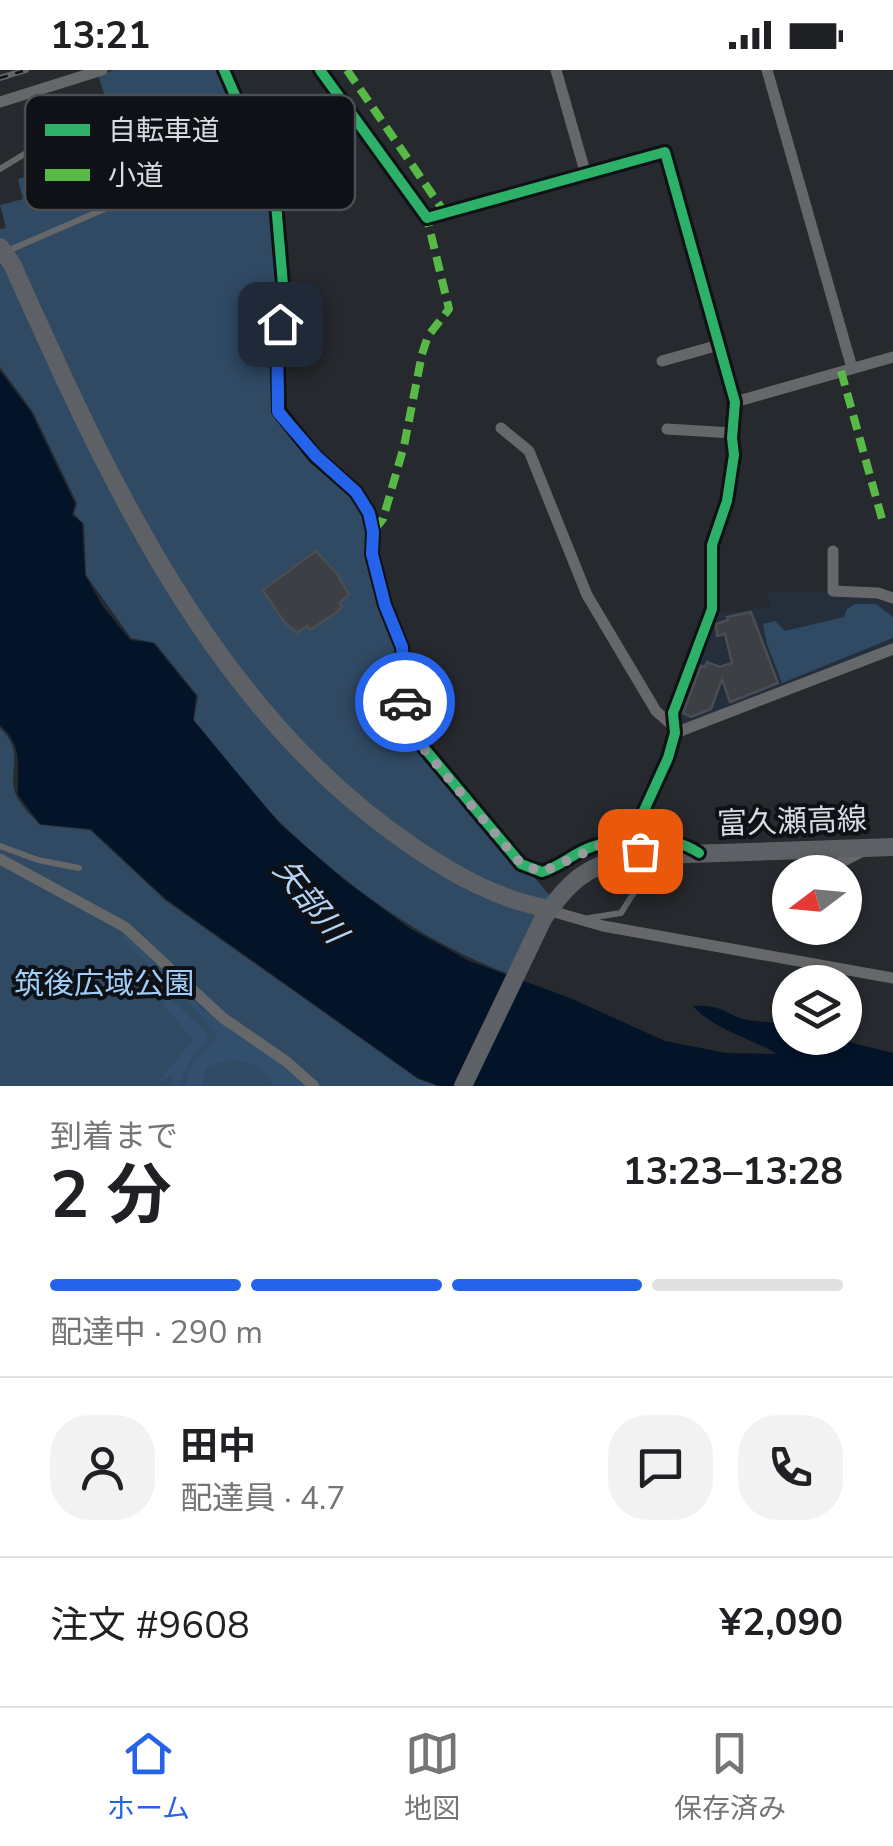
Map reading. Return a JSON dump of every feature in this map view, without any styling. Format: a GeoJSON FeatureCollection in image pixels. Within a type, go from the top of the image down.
{"type":"FeatureCollection","features":[{"type":"Feature","properties":{"kind":"street"},"geometry":{"type":"LineString","coordinates":[[0,102],[102,70]]}},
{"type":"Feature","properties":{"kind":"street"},"geometry":{"type":"LineString","coordinates":[[224,70],[235,95]]}},
{"type":"Feature","properties":{"kind":"street"},"geometry":{"type":"LineString","coordinates":[[320,70],[338,95]]}},
{"type":"Feature","properties":{"kind":"street"},"geometry":{"type":"LineString","coordinates":[[556,70],[586,175]]}},
{"type":"Feature","properties":{"kind":"street"},"geometry":{"type":"LineString","coordinates":[[768,70],[852,368]]}},
{"type":"Feature","properties":{"kind":"street"},"geometry":{"type":"LineString","coordinates":[[355,118],[427,218],[665,152],[735,402],[734,454],[727,501],[712,545],[712,609],[673,713],[668,758],[642,817],[641,845]]}},
{"type":"Feature","properties":{"kind":"street"},"geometry":{"type":"LineString","coordinates":[[278,210],[286,302],[286,319],[277,332],[278,412],[365,503],[385,605],[402,647],[410,731],[521,864],[542,872],[608,842],[688,846],[699,853]]}},
{"type":"Feature","properties":{"kind":"street"},"geometry":{"type":"LineString","coordinates":[[1,248],[93,443],[156,560],[261,706],[323,774],[377,822],[472,883],[550,914],[893,978]]}},
{"type":"Feature","properties":{"kind":"street"},"geometry":{"type":"LineString","coordinates":[[662,361],[720,345]]}},
{"type":"Feature","properties":{"kind":"street"},"geometry":{"type":"LineString","coordinates":[[735,402],[893,357]]}},
{"type":"Feature","properties":{"kind":"street"},"geometry":{"type":"LineString","coordinates":[[501,428],[529,451],[587,596],[656,712],[674,729]]}},
{"type":"Feature","properties":{"kind":"street"},"geometry":{"type":"LineString","coordinates":[[667,429],[732,433]]}},
{"type":"Feature","properties":{"kind":"street"},"geometry":{"type":"LineString","coordinates":[[833,550],[833,591],[878,593],[893,598]]}},
{"type":"Feature","properties":{"kind":"street"},"geometry":{"type":"LineString","coordinates":[[674,729],[893,649]]}},
{"type":"Feature","properties":{"kind":"street","name":"富久瀬高線"},"geometry":{"type":"LineString","coordinates":[[463,1086],[550,914],[575,880],[598,864],[628,856],[893,847]]}},
{"type":"Feature","properties":{"kind":"street"},"geometry":{"type":"LineString","coordinates":[[856,855],[870,848]]}},
{"type":"Feature","properties":{"kind":"street"},"geometry":{"type":"LineString","coordinates":[[0,859],[125,927],[222,1018],[287,1062],[314,1086]]}},
{"type":"Feature","properties":{"kind":"lane"},"geometry":{"type":"LineString","coordinates":[[0,168],[25,152]]}},
{"type":"Feature","properties":{"kind":"lane"},"geometry":{"type":"LineString","coordinates":[[1,248],[97,210]]}},
{"type":"Feature","properties":{"kind":"lane"},"geometry":{"type":"LineString","coordinates":[[0,846],[38,860],[79,868]]}},
{"type":"Feature","properties":{"kind":"lane"},"geometry":{"type":"LineString","coordinates":[[574,918],[604,918],[621,913],[633,894],[638,866]]}},
{"type":"Feature","properties":{"kind":"shaded area"},"geometry":{"type":"Polygon","coordinates":[[[830,591],[893,602],[893,645],[679,723],[678,714],[716,612],[769,608],[768,592],[830,591]]]}},
{"type":"Feature","properties":{"kind":"shaded area"},"geometry":{"type":"Polygon","coordinates":[[[125,935],[204,1011],[299,1077],[306,1086],[273,1086],[262,1070],[235,1061],[206,1068],[202,1086],[185,1086],[192,1065],[218,1039],[205,1019],[121,937],[125,935]]]}},
{"type":"Feature","properties":{"kind":"shaded area"},"geometry":{"type":"Polygon","coordinates":[[[165,998],[171,999],[206,1033],[208,1040],[190,1060],[179,1086],[172,1086],[171,1074],[159,1080],[194,1040],[164,1006],[165,998]]]}},
{"type":"Feature","properties":{"kind":"green space"},"geometry":{"type":"Polygon","coordinates":[[[114,70],[221,70],[234,95],[104,95],[98,75],[114,70]]]}},
{"type":"Feature","properties":{"kind":"green space"},"geometry":{"type":"Polygon","coordinates":[[[25,177],[25,210],[273,210],[284,315],[276,406],[358,497],[378,545],[415,734],[550,896],[509,974],[448,947],[389,912],[284,826],[194,720],[198,696],[155,643],[131,638],[86,575],[84,524],[74,514],[77,503],[33,412],[0,367],[0,229],[6,228],[0,205],[23,199],[18,179],[25,177]]]}},
{"type":"Feature","properties":{"kind":"green space"},"geometry":{"type":"Polygon","coordinates":[[[855,604],[876,604],[893,617],[893,638],[782,683],[763,624],[775,621],[785,631],[844,617],[855,604]]]}},
{"type":"Feature","properties":{"kind":"green space","name":"筑後広域公園"},"geometry":{"type":"Polygon","coordinates":[[[0,728],[13,747],[14,790],[40,825],[90,830],[165,900],[418,1079],[437,1086],[0,1086],[0,728]]]}},
{"type":"Feature","properties":{"kind":"water","name":"矢部川"},"geometry":{"type":"Polygon","coordinates":[[[0,371],[31,412],[75,504],[72,515],[82,523],[85,575],[102,605],[130,640],[153,643],[196,696],[193,720],[281,825],[343,879],[409,928],[469,961],[570,998],[665,1041],[726,1053],[772,1055],[862,1055],[862,1045],[893,1053],[893,1086],[440,1086],[418,1078],[166,899],[91,829],[40,824],[18,795],[16,749],[0,725],[0,371]]]}},
{"type":"Feature","properties":{"kind":"water"},"geometry":{"type":"Polygon","coordinates":[[[693,1006],[711,1007],[748,1020],[772,1022],[772,1052],[722,1028],[693,1006]]]}},
{"type":"Feature","properties":{"kind":"building"},"geometry":{"type":"Polygon","coordinates":[[[316,551],[338,575],[349,595],[339,603],[342,606],[337,612],[310,630],[307,626],[297,633],[284,622],[263,590],[316,551]]]}},
{"type":"Feature","properties":{"kind":"building"},"geometry":{"type":"Polygon","coordinates":[[[751,612],[778,683],[730,702],[722,679],[711,709],[691,717],[683,713],[701,666],[705,667],[707,662],[720,667],[732,663],[725,634],[717,636],[716,624],[728,620],[727,617],[751,612]]]}},
{"type":"Feature","properties":{"kind":"railway"},"geometry":{"type":"LineString","coordinates":[[0,78],[26,70]]}},
{"type":"Feature","properties":{"kind":"marked path"},"geometry":{"type":"LineString","coordinates":[[347,70],[445,213]]}},
{"type":"Feature","properties":{"kind":"marked path"},"geometry":{"type":"LineString","coordinates":[[374,530],[383,519],[404,446],[428,336],[449,309],[427,218]]}},
{"type":"Feature","properties":{"kind":"marked path"},"geometry":{"type":"LineString","coordinates":[[841,371],[882,519]]}},
{"type":"Feature","properties":{"kind":"cycle path"},"geometry":{"type":"LineString","coordinates":[[224,70],[235,95]]}},
{"type":"Feature","properties":{"kind":"cycle path"},"geometry":{"type":"LineString","coordinates":[[320,70],[338,95]]}},
{"type":"Feature","properties":{"kind":"cycle path"},"geometry":{"type":"LineString","coordinates":[[355,118],[427,218],[665,152],[735,402],[734,455],[727,501],[712,545],[712,609],[673,713],[675,733],[668,758],[641,817],[642,840]]}},
{"type":"Feature","properties":{"kind":"cycle path"},"geometry":{"type":"LineString","coordinates":[[277,210],[286,319],[279,324],[277,333],[279,411],[315,456],[356,492],[369,513],[372,554],[385,605],[402,647],[410,731],[521,864],[542,872],[597,845],[642,839],[673,842],[699,853]]}},
{"type":"Feature","properties":{"kind":"way so far"},"geometry":{"type":"LineString","coordinates":[[405,702],[410,731],[417,741],[521,864],[542,872],[608,842],[642,840],[640,851]]}},
{"type":"Feature","properties":{"kind":"route"},"geometry":{"type":"LineString","coordinates":[[280,324],[278,412],[365,503],[373,532],[372,554],[378,580],[402,647],[405,702]]}}]}
